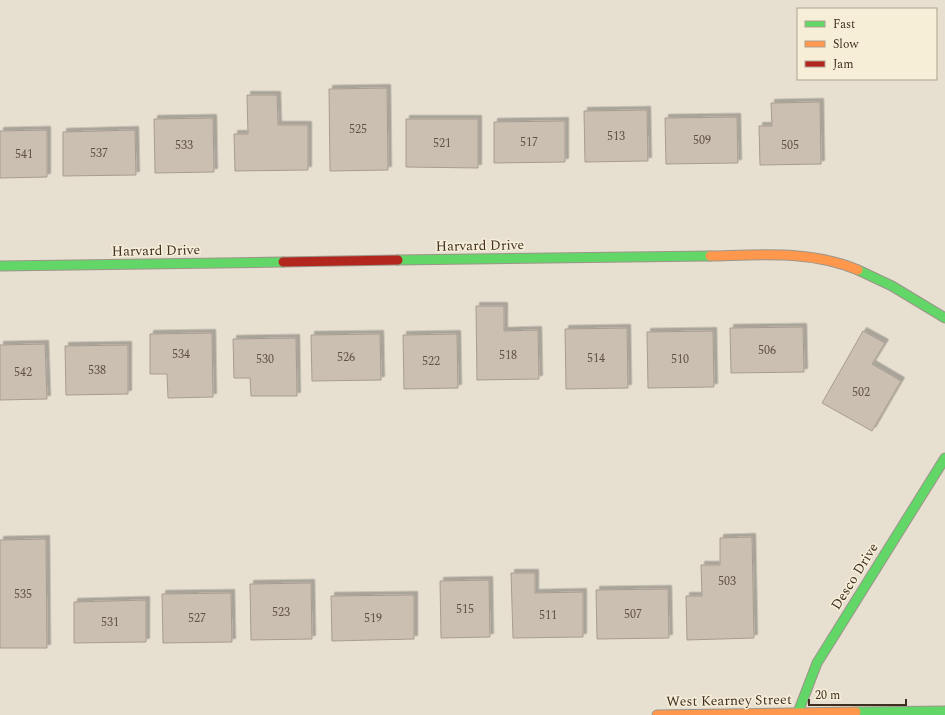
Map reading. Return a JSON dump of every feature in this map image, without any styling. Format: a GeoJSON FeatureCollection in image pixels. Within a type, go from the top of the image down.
{"type":"FeatureCollection","features":[{"type":"Feature","properties":{"kind":"street","name":"Harvard Drive"},"geometry":{"type":"LineString","coordinates":[[0,266],[786,255],[813,256],[835,261],[869,274],[945,318]]}},
{"type":"Feature","properties":{"kind":"street","name":"Desco Drive"},"geometry":{"type":"LineString","coordinates":[[797,714],[817,663],[945,458]]}},
{"type":"Feature","properties":{"kind":"street","name":"West Kearney Street"},"geometry":{"type":"LineString","coordinates":[[657,715],[945,711]]}},
{"type":"Feature","properties":{"kind":"building"},"geometry":{"type":"Polygon","coordinates":[[[387,88],[388,170],[330,171],[329,89],[387,88]]]}},
{"type":"Feature","properties":{"kind":"building"},"geometry":{"type":"Polygon","coordinates":[[[247,95],[277,95],[278,125],[308,125],[308,170],[235,171],[234,134],[248,134],[247,95]]]}},
{"type":"Feature","properties":{"kind":"building"},"geometry":{"type":"Polygon","coordinates":[[[820,102],[821,164],[760,165],[759,126],[772,126],[771,103],[820,102]]]}},
{"type":"Feature","properties":{"kind":"building"},"geometry":{"type":"Polygon","coordinates":[[[647,110],[648,161],[585,162],[584,111],[647,110]]]}},
{"type":"Feature","properties":{"kind":"building"},"geometry":{"type":"Polygon","coordinates":[[[737,117],[738,163],[666,164],[665,118],[737,117]]]}},
{"type":"Feature","properties":{"kind":"building"},"geometry":{"type":"Polygon","coordinates":[[[213,118],[214,172],[155,173],[154,119],[213,118]]]}},
{"type":"Feature","properties":{"kind":"building"},"geometry":{"type":"Polygon","coordinates":[[[406,119],[478,119],[478,168],[406,167],[406,119]]]}},
{"type":"Feature","properties":{"kind":"building"},"geometry":{"type":"Polygon","coordinates":[[[565,121],[565,162],[494,163],[494,122],[565,121]]]}},
{"type":"Feature","properties":{"kind":"building"},"geometry":{"type":"Polygon","coordinates":[[[47,130],[47,177],[0,178],[0,131],[47,130]]]}},
{"type":"Feature","properties":{"kind":"building"},"geometry":{"type":"Polygon","coordinates":[[[135,130],[136,175],[63,176],[63,132],[135,130]]]}},
{"type":"Feature","properties":{"kind":"building"},"geometry":{"type":"Polygon","coordinates":[[[476,306],[504,306],[504,331],[538,330],[539,379],[477,380],[476,306]]]}},
{"type":"Feature","properties":{"kind":"building"},"geometry":{"type":"Polygon","coordinates":[[[803,327],[804,372],[731,373],[730,328],[803,327]]]}},
{"type":"Feature","properties":{"kind":"building"},"geometry":{"type":"Polygon","coordinates":[[[627,328],[628,388],[566,389],[565,329],[627,328]]]}},
{"type":"Feature","properties":{"kind":"building"},"geometry":{"type":"Polygon","coordinates":[[[713,331],[714,387],[648,388],[647,332],[713,331]]]}},
{"type":"Feature","properties":{"kind":"building"},"geometry":{"type":"Polygon","coordinates":[[[863,331],[885,343],[872,364],[901,381],[872,431],[822,403],[863,331]]]}},
{"type":"Feature","properties":{"kind":"building"},"geometry":{"type":"Polygon","coordinates":[[[212,333],[213,397],[168,398],[167,374],[150,374],[150,334],[212,333]]]}},
{"type":"Feature","properties":{"kind":"building"},"geometry":{"type":"Polygon","coordinates":[[[380,334],[381,380],[312,381],[311,335],[380,334]]]}},
{"type":"Feature","properties":{"kind":"building"},"geometry":{"type":"Polygon","coordinates":[[[457,334],[458,388],[404,389],[403,335],[457,334]]]}},
{"type":"Feature","properties":{"kind":"building"},"geometry":{"type":"Polygon","coordinates":[[[296,338],[297,396],[251,396],[250,378],[234,378],[233,339],[296,338]]]}},
{"type":"Feature","properties":{"kind":"building"},"geometry":{"type":"Polygon","coordinates":[[[45,344],[47,399],[0,400],[0,345],[45,344]]]}},
{"type":"Feature","properties":{"kind":"building"},"geometry":{"type":"Polygon","coordinates":[[[128,345],[128,394],[66,395],[65,346],[128,345]]]}},
{"type":"Feature","properties":{"kind":"building"},"geometry":{"type":"Polygon","coordinates":[[[752,537],[754,638],[687,640],[686,596],[702,596],[701,565],[720,565],[720,538],[752,537]]]}},
{"type":"Feature","properties":{"kind":"building"},"geometry":{"type":"Polygon","coordinates":[[[46,539],[47,648],[0,648],[0,540],[46,539]]]}},
{"type":"Feature","properties":{"kind":"building"},"geometry":{"type":"Polygon","coordinates":[[[511,573],[535,573],[535,593],[583,592],[583,637],[513,638],[511,573]]]}},
{"type":"Feature","properties":{"kind":"building"},"geometry":{"type":"Polygon","coordinates":[[[489,580],[490,637],[441,638],[440,581],[489,580]]]}},
{"type":"Feature","properties":{"kind":"building"},"geometry":{"type":"Polygon","coordinates":[[[311,583],[312,639],[251,640],[250,584],[311,583]]]}},
{"type":"Feature","properties":{"kind":"building"},"geometry":{"type":"Polygon","coordinates":[[[668,589],[669,638],[597,639],[596,590],[668,589]]]}},
{"type":"Feature","properties":{"kind":"building"},"geometry":{"type":"Polygon","coordinates":[[[231,593],[232,642],[163,643],[162,594],[231,593]]]}},
{"type":"Feature","properties":{"kind":"building"},"geometry":{"type":"Polygon","coordinates":[[[414,595],[414,639],[332,641],[331,596],[414,595]]]}},
{"type":"Feature","properties":{"kind":"building"},"geometry":{"type":"Polygon","coordinates":[[[146,600],[146,642],[74,643],[74,602],[146,600]]]}},
{"type":"Feature","properties":{"kind":"traffic: fast"},"geometry":{"type":"LineString","coordinates":[[398,260],[710,256]]}},
{"type":"Feature","properties":{"kind":"traffic: fast"},"geometry":{"type":"LineString","coordinates":[[0,266],[283,262]]}},
{"type":"Feature","properties":{"kind":"traffic: fast"},"geometry":{"type":"LineString","coordinates":[[858,270],[892,286],[945,318]]}},
{"type":"Feature","properties":{"kind":"traffic: fast"},"geometry":{"type":"LineString","coordinates":[[797,715],[817,663],[945,458]]}},
{"type":"Feature","properties":{"kind":"traffic: fast"},"geometry":{"type":"LineString","coordinates":[[856,712],[945,711]]}},
{"type":"Feature","properties":{"kind":"traffic: slow"},"geometry":{"type":"LineString","coordinates":[[710,256],[785,255],[822,259],[858,270]]}},
{"type":"Feature","properties":{"kind":"traffic: slow"},"geometry":{"type":"LineString","coordinates":[[657,715],[856,712]]}},
{"type":"Feature","properties":{"kind":"traffic: jam"},"geometry":{"type":"LineString","coordinates":[[283,262],[398,260]]}}]}
